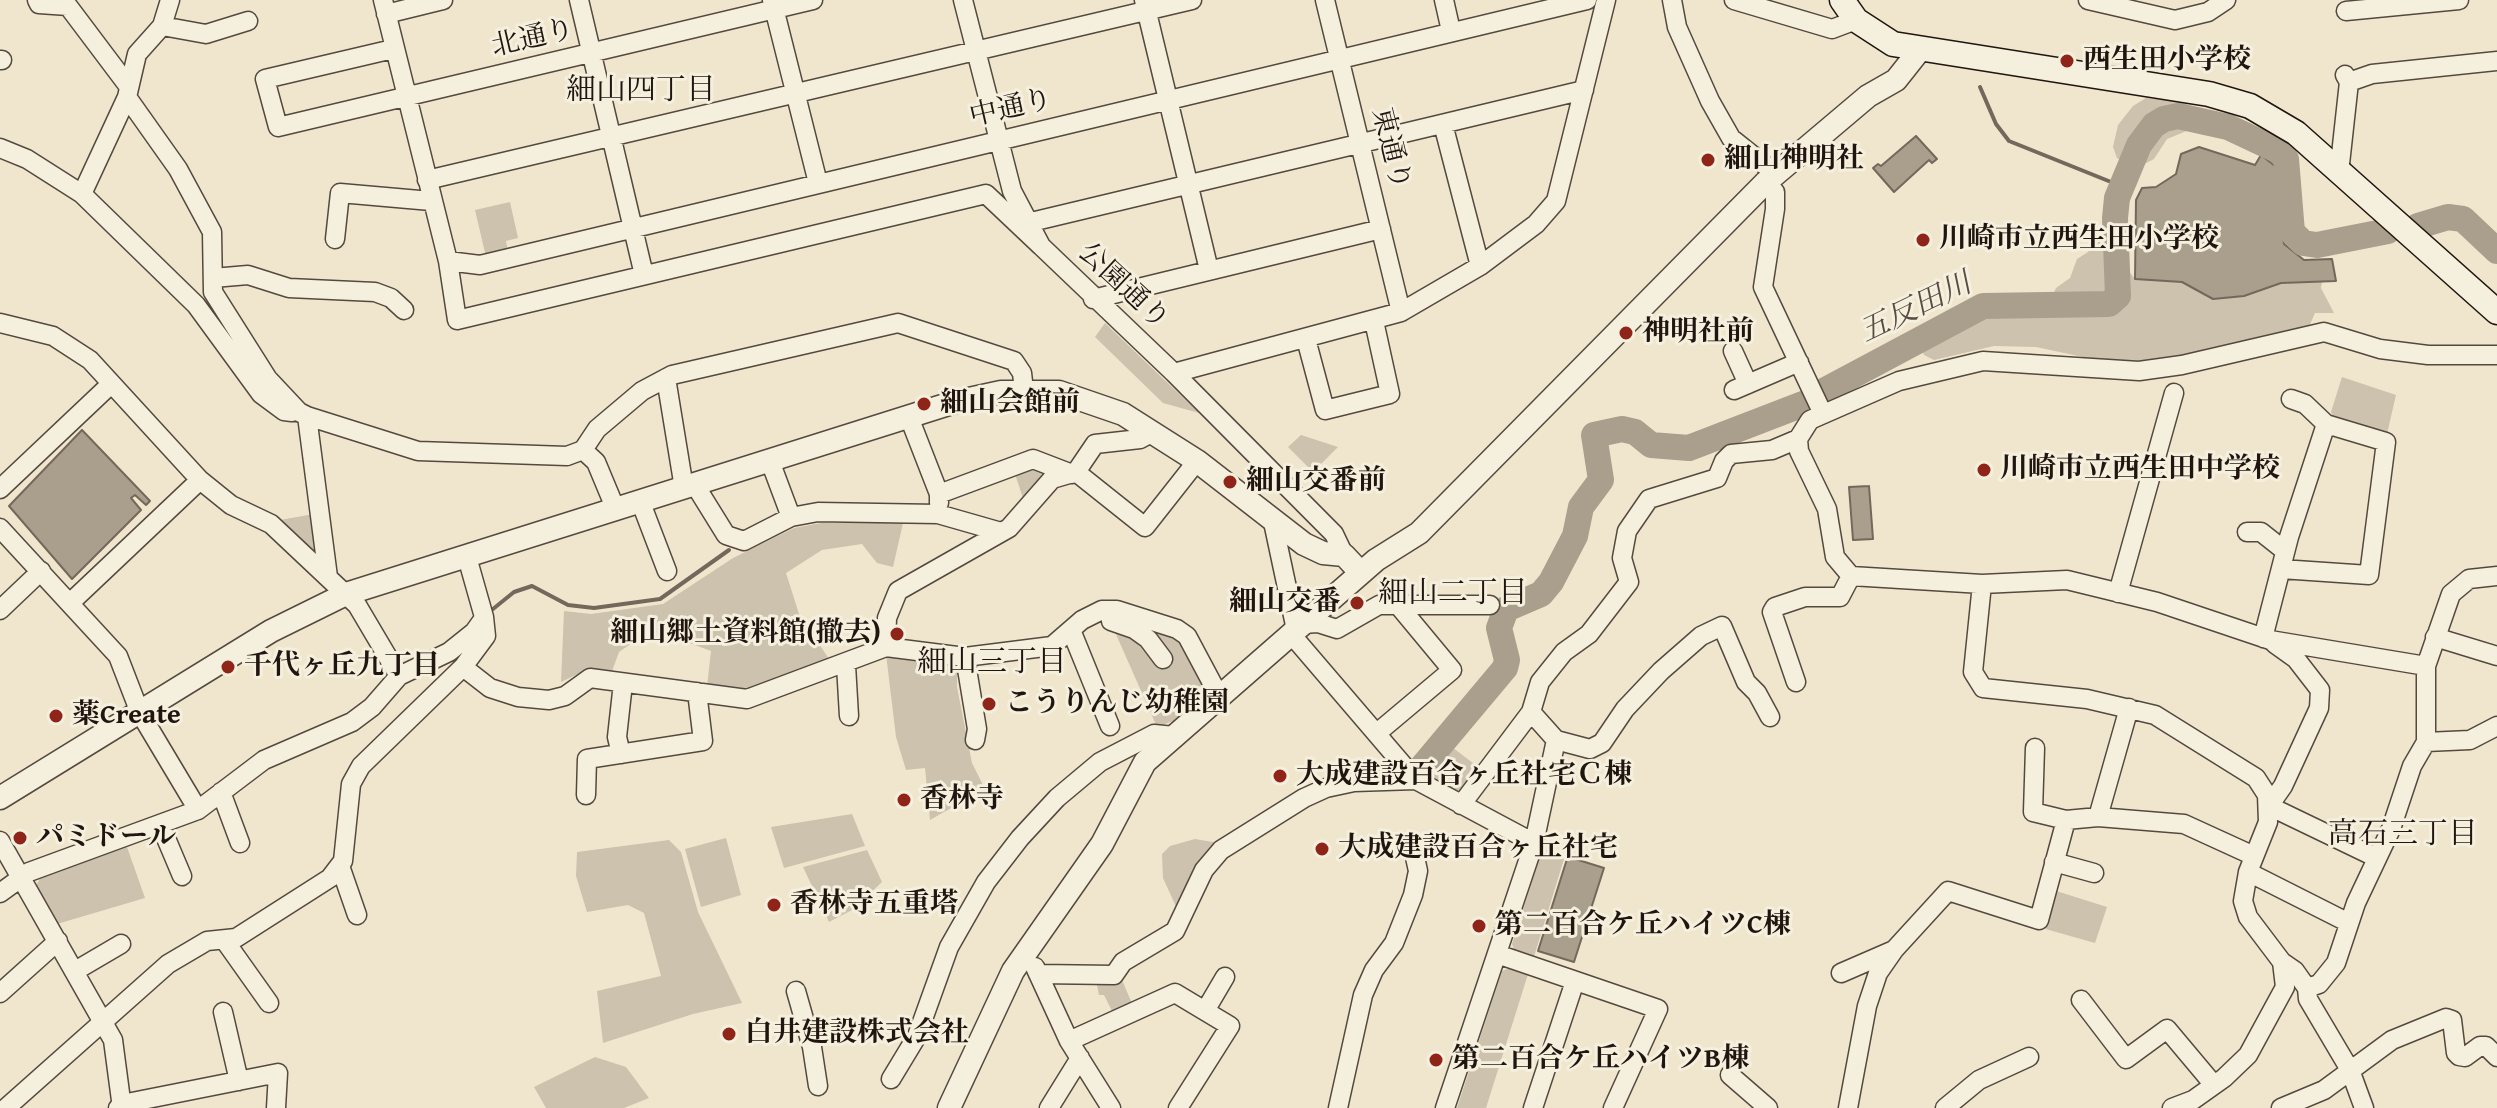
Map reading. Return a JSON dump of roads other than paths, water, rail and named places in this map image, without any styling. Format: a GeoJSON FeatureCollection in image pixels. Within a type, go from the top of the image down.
{"type":"FeatureCollection","features":[{"type":"Feature","properties":{"kind":"main road"},"geometry":{"type":"LineString","coordinates":[[1849,10],[1893,44],[1919,51],[1986,57],[2209,94],[2250,106],[2296,133],[2497,312]]}},
{"type":"Feature","properties":{"kind":"street"},"geometry":{"type":"LineString","coordinates":[[37,0],[39,4],[68,6],[178,169],[212,232],[213,292],[268,379],[303,414],[328,577]]}},
{"type":"Feature","properties":{"kind":"street"},"geometry":{"type":"LineString","coordinates":[[82,194],[128,92],[137,54],[162,26],[170,0]]}},
{"type":"Feature","properties":{"kind":"street"},"geometry":{"type":"LineString","coordinates":[[443,0],[385,7],[448,261],[457,320],[986,194],[1041,246]]}},
{"type":"Feature","properties":{"kind":"street"},"geometry":{"type":"LineString","coordinates":[[579,0],[644,275]]}},
{"type":"Feature","properties":{"kind":"street","name":"北通り"},"geometry":{"type":"LineString","coordinates":[[393,49],[265,79],[278,127],[591,54],[774,5],[813,0]]}},
{"type":"Feature","properties":{"kind":"street","name":"公園通り"},"geometry":{"type":"LineString","coordinates":[[963,0],[1012,191],[1041,246],[1093,299],[1174,373],[1334,534],[1344,555]]}},
{"type":"Feature","properties":{"kind":"street"},"geometry":{"type":"LineString","coordinates":[[427,180],[796,95],[1145,6],[1192,0]]}},
{"type":"Feature","properties":{"kind":"street","name":"東通り"},"geometry":{"type":"LineString","coordinates":[[1325,0],[1401,312]]}},
{"type":"Feature","properties":{"kind":"street"},"geometry":{"type":"LineString","coordinates":[[1444,0],[1451,31]]}},
{"type":"Feature","properties":{"kind":"street"},"geometry":{"type":"LineString","coordinates":[[1174,373],[1401,312],[1480,266],[1536,224],[1556,201],[1606,0]]}},
{"type":"Feature","properties":{"kind":"street"},"geometry":{"type":"LineString","coordinates":[[1672,0],[1677,27],[1710,101],[1731,138],[1770,179],[1775,192],[1763,287],[1823,414]]}},
{"type":"Feature","properties":{"kind":"street"},"geometry":{"type":"LineString","coordinates":[[1734,0],[1832,29],[1849,10]]}},
{"type":"Feature","properties":{"kind":"street"},"geometry":{"type":"LineString","coordinates":[[2088,0],[2175,20],[2208,12],[2226,0]]}},
{"type":"Feature","properties":{"kind":"street","name":"中通り"},"geometry":{"type":"LineString","coordinates":[[448,261],[480,265],[1340,61],[1451,31],[1509,8],[1580,1]]}},
{"type":"Feature","properties":{"kind":"street"},"geometry":{"type":"LineString","coordinates":[[2346,11],[2449,1]]}},
{"type":"Feature","properties":{"kind":"street"},"geometry":{"type":"LineString","coordinates":[[774,5],[818,183]]}},
{"type":"Feature","properties":{"kind":"street"},"geometry":{"type":"LineString","coordinates":[[1145,6],[1209,270]]}},
{"type":"Feature","properties":{"kind":"street"},"geometry":{"type":"LineString","coordinates":[[162,26],[206,34],[248,21]]}},
{"type":"Feature","properties":{"kind":"street"},"geometry":{"type":"LineString","coordinates":[[949,1108],[971,1041],[1027,948],[1102,844],[1138,771],[1361,573],[1419,533],[1770,179],[1868,96],[1896,80],[1919,51]]}},
{"type":"Feature","properties":{"kind":"street"},"geometry":{"type":"LineString","coordinates":[[2339,173],[2347,78],[2497,61]]}},
{"type":"Feature","properties":{"kind":"street"},"geometry":{"type":"LineString","coordinates":[[1027,223],[1584,90]]}},
{"type":"Feature","properties":{"kind":"street"},"geometry":{"type":"LineString","coordinates":[[1443,124],[1480,266]]}},
{"type":"Feature","properties":{"kind":"street"},"geometry":{"type":"LineString","coordinates":[[0,148],[27,159],[82,194],[196,305],[261,394],[284,411],[303,414],[418,451],[567,456],[583,450],[597,429],[642,391],[666,378],[898,323],[1014,361],[1022,373],[1024,390]]}},
{"type":"Feature","properties":{"kind":"street"},"geometry":{"type":"LineString","coordinates":[[335,239],[340,193],[431,201]]}},
{"type":"Feature","properties":{"kind":"street"},"geometry":{"type":"LineString","coordinates":[[1093,299],[1381,229]]}},
{"type":"Feature","properties":{"kind":"street"},"geometry":{"type":"LineString","coordinates":[[213,278],[248,275],[289,288],[375,292],[391,298],[404,310]]}},
{"type":"Feature","properties":{"kind":"street"},"geometry":{"type":"LineString","coordinates":[[1306,339],[1325,410],[1390,394],[1374,321]]}},
{"type":"Feature","properties":{"kind":"street"},"geometry":{"type":"LineString","coordinates":[[2,327],[53,336],[75,348],[200,480],[231,505],[271,524],[357,605],[399,676]]}},
{"type":"Feature","properties":{"kind":"street"},"geometry":{"type":"LineString","coordinates":[[1461,805],[1531,712],[1540,682],[1564,652],[1589,634],[1629,582],[1622,558],[1627,531],[1649,499],[1717,478],[1724,461],[1731,454],[1772,450],[1798,439],[1810,420],[1823,414],[1899,381],[1983,361],[2139,371],[2182,365],[2324,332],[2380,349],[2497,355]]}},
{"type":"Feature","properties":{"kind":"street"},"geometry":{"type":"LineString","coordinates":[[1733,351],[1741,387],[1799,362]]}},
{"type":"Feature","properties":{"kind":"street"},"geometry":{"type":"LineString","coordinates":[[666,378],[690,487],[726,535],[744,541],[791,517],[818,512],[938,514],[1001,532]]}},
{"type":"Feature","properties":{"kind":"street"},"geometry":{"type":"LineString","coordinates":[[0,489],[111,384]]}},
{"type":"Feature","properties":{"kind":"street"},"geometry":{"type":"LineString","coordinates":[[0,798],[271,631],[346,594],[978,397],[1024,390],[1059,392],[1092,401],[1153,432],[1197,461],[1273,522],[1313,549],[1344,555],[1361,573]]}},
{"type":"Feature","properties":{"kind":"street"},"geometry":{"type":"LineString","coordinates":[[2118,593],[2174,393]]}},
{"type":"Feature","properties":{"kind":"street"},"geometry":{"type":"LineString","coordinates":[[2247,532],[2261,532],[2283,560],[2369,575],[2386,442],[2326,424],[2305,404],[2291,399]]}},
{"type":"Feature","properties":{"kind":"street"},"geometry":{"type":"LineString","coordinates":[[909,417],[939,494],[938,514]]}},
{"type":"Feature","properties":{"kind":"street"},"geometry":{"type":"LineString","coordinates":[[2266,639],[2283,560],[2326,424]]}},
{"type":"Feature","properties":{"kind":"street"},"geometry":{"type":"LineString","coordinates":[[886,647],[887,618],[898,591],[1009,528],[1052,479],[1074,473],[1095,444],[1140,439],[1153,432]]}},
{"type":"Feature","properties":{"kind":"street"},"geometry":{"type":"LineString","coordinates":[[1798,439],[1799,451],[1827,509],[1835,557],[1851,576],[1982,584],[2067,580],[2266,639],[2426,666]]}},
{"type":"Feature","properties":{"kind":"street"},"geometry":{"type":"LineString","coordinates":[[583,450],[596,462],[616,510]]}},
{"type":"Feature","properties":{"kind":"street"},"geometry":{"type":"LineString","coordinates":[[939,494],[1033,459],[1074,473],[1145,527],[1197,461]]}},
{"type":"Feature","properties":{"kind":"street"},"geometry":{"type":"LineString","coordinates":[[770,461],[791,517]]}},
{"type":"Feature","properties":{"kind":"street"},"geometry":{"type":"LineString","coordinates":[[71,602],[200,480]]}},
{"type":"Feature","properties":{"kind":"street"},"geometry":{"type":"LineString","coordinates":[[641,503],[667,571]]}},
{"type":"Feature","properties":{"kind":"street"},"geometry":{"type":"LineString","coordinates":[[1273,522],[1296,629],[1377,733],[1416,780],[1534,843]]}},
{"type":"Feature","properties":{"kind":"street"},"geometry":{"type":"LineString","coordinates":[[0,528],[118,656],[140,713],[198,810]]}},
{"type":"Feature","properties":{"kind":"street"},"geometry":{"type":"LineString","coordinates":[[357,915],[340,866],[351,784],[361,766],[463,667],[486,636],[484,617],[467,557]]}},
{"type":"Feature","properties":{"kind":"street"},"geometry":{"type":"LineString","coordinates":[[0,610],[41,571]]}},
{"type":"Feature","properties":{"kind":"street"},"geometry":{"type":"LineString","coordinates":[[1796,682],[1772,612],[1775,607],[1805,597],[1840,597],[1851,576]]}},
{"type":"Feature","properties":{"kind":"street"},"geometry":{"type":"LineString","coordinates":[[2307,988],[2319,984],[2336,963],[2349,923],[2391,829],[2412,766],[2426,742],[2426,666],[2451,594],[2469,579],[2497,576]]}},
{"type":"Feature","properties":{"kind":"street"},"geometry":{"type":"LineString","coordinates":[[1982,584],[1973,672],[1983,688],[2087,699],[2155,715],[2256,778],[2269,806],[2268,822],[2251,864],[2244,907],[2282,962],[2295,971],[2307,988],[2308,999],[2350,1070],[2364,1108]]}},
{"type":"Feature","properties":{"kind":"street"},"geometry":{"type":"LineString","coordinates":[[1296,629],[1318,623],[1337,629],[1379,605],[1490,605]]}},
{"type":"Feature","properties":{"kind":"street"},"geometry":{"type":"LineString","coordinates":[[1377,733],[1452,670],[1398,605]]}},
{"type":"Feature","properties":{"kind":"street"},"geometry":{"type":"LineString","coordinates":[[463,667],[490,688],[534,699],[565,696],[590,678],[747,699],[764,696],[805,675],[846,665],[886,647],[965,657],[1052,646],[1092,615],[1109,610],[1177,629],[1187,636],[1219,696]]}},
{"type":"Feature","properties":{"kind":"street"},"geometry":{"type":"LineString","coordinates":[[1109,610],[1111,621],[1148,639],[1163,659]]}},
{"type":"Feature","properties":{"kind":"street"},"geometry":{"type":"LineString","coordinates":[[0,893],[20,877],[198,810],[264,760],[352,722],[372,707],[399,676],[449,652],[474,632],[484,617]]}},
{"type":"Feature","properties":{"kind":"street"},"geometry":{"type":"LineString","coordinates":[[1531,712],[1556,740],[1590,749],[1602,743],[1625,709],[1661,671],[1701,636],[1722,626],[1746,682],[1757,693],[1770,717]]}},
{"type":"Feature","properties":{"kind":"street"},"geometry":{"type":"LineString","coordinates":[[1071,630],[1110,726]]}},
{"type":"Feature","properties":{"kind":"street"},"geometry":{"type":"LineString","coordinates":[[2435,637],[2497,656]]}},
{"type":"Feature","properties":{"kind":"street"},"geometry":{"type":"LineString","coordinates":[[2266,639],[2296,659],[2320,690],[2319,708],[2283,786],[2269,806]]}},
{"type":"Feature","properties":{"kind":"street"},"geometry":{"type":"LineString","coordinates":[[965,657],[977,729],[975,740]]}},
{"type":"Feature","properties":{"kind":"street"},"geometry":{"type":"LineString","coordinates":[[846,665],[849,716]]}},
{"type":"Feature","properties":{"kind":"street"},"geometry":{"type":"LineString","coordinates":[[621,754],[617,737],[623,683]]}},
{"type":"Feature","properties":{"kind":"street"},"geometry":{"type":"LineString","coordinates":[[586,795],[587,759],[703,741],[697,692]]}},
{"type":"Feature","properties":{"kind":"street"},"geometry":{"type":"LineString","coordinates":[[2098,817],[2129,708]]}},
{"type":"Feature","properties":{"kind":"street"},"geometry":{"type":"LineString","coordinates":[[2426,742],[2470,740],[2497,726]]}},
{"type":"Feature","properties":{"kind":"street"},"geometry":{"type":"LineString","coordinates":[[891,1079],[917,1036],[949,947],[986,882],[1020,838],[1057,798],[1100,762],[1154,734],[1174,736]]}},
{"type":"Feature","properties":{"kind":"street"},"geometry":{"type":"LineString","coordinates":[[1445,1108],[1534,843],[1556,740]]}},
{"type":"Feature","properties":{"kind":"street"},"geometry":{"type":"LineString","coordinates":[[2035,748],[2033,812],[2066,820],[2098,817],[2184,824],[2349,923]]}},
{"type":"Feature","properties":{"kind":"street"},"geometry":{"type":"LineString","coordinates":[[1038,974],[1114,975],[1123,962],[1175,931],[1204,870],[1221,850],[1304,798],[1326,788],[1354,782],[1416,780]]}},
{"type":"Feature","properties":{"kind":"street"},"geometry":{"type":"LineString","coordinates":[[221,792],[240,843]]}},
{"type":"Feature","properties":{"kind":"street"},"geometry":{"type":"LineString","coordinates":[[2269,806],[2377,858]]}},
{"type":"Feature","properties":{"kind":"street"},"geometry":{"type":"LineString","coordinates":[[1848,1108],[1867,1006],[1878,973],[1894,950],[1948,891],[2039,920],[2066,820]]}},
{"type":"Feature","properties":{"kind":"street"},"geometry":{"type":"LineString","coordinates":[[160,824],[182,876]]}},
{"type":"Feature","properties":{"kind":"street"},"geometry":{"type":"LineString","coordinates":[[0,841],[113,1040],[121,1107],[278,1073],[276,1108]]}},
{"type":"Feature","properties":{"kind":"street"},"geometry":{"type":"LineString","coordinates":[[1338,1108],[1363,995],[1374,970],[1394,943],[1413,895],[1418,871],[1415,857]]}},
{"type":"Feature","properties":{"kind":"street"},"geometry":{"type":"LineString","coordinates":[[2054,862],[2094,873]]}},
{"type":"Feature","properties":{"kind":"street"},"geometry":{"type":"LineString","coordinates":[[6,1108],[168,964],[207,941],[236,938],[330,878],[340,866]]}},
{"type":"Feature","properties":{"kind":"street"},"geometry":{"type":"LineString","coordinates":[[0,993],[58,941]]}},
{"type":"Feature","properties":{"kind":"street"},"geometry":{"type":"LineString","coordinates":[[225,941],[269,1003]]}},
{"type":"Feature","properties":{"kind":"street"},"geometry":{"type":"LineString","coordinates":[[75,971],[121,944]]}},
{"type":"Feature","properties":{"kind":"street"},"geometry":{"type":"LineString","coordinates":[[1027,948],[1069,1041],[1111,1108]]}},
{"type":"Feature","properties":{"kind":"street"},"geometry":{"type":"LineString","coordinates":[[1841,973],[1894,950]]}},
{"type":"Feature","properties":{"kind":"street"},"geometry":{"type":"LineString","coordinates":[[1497,954],[1658,1009],[1613,1108]]}},
{"type":"Feature","properties":{"kind":"street"},"geometry":{"type":"LineString","coordinates":[[2172,1108],[2195,1104],[2248,1055],[2285,987],[2282,962]]}},
{"type":"Feature","properties":{"kind":"street"},"geometry":{"type":"LineString","coordinates":[[1205,1011],[1225,977]]}},
{"type":"Feature","properties":{"kind":"street"},"geometry":{"type":"LineString","coordinates":[[1533,1108],[1575,981]]}},
{"type":"Feature","properties":{"kind":"street"},"geometry":{"type":"LineString","coordinates":[[796,991],[812,1047],[818,1086]]}},
{"type":"Feature","properties":{"kind":"street"},"geometry":{"type":"LineString","coordinates":[[1069,1041],[1175,993],[1230,1026],[1178,1108]]}},
{"type":"Feature","properties":{"kind":"street"},"geometry":{"type":"LineString","coordinates":[[2089,1003],[2126,1059],[2167,1029],[2214,1085]]}},
{"type":"Feature","properties":{"kind":"street"},"geometry":{"type":"LineString","coordinates":[[223,1012],[239,1081]]}},
{"type":"Feature","properties":{"kind":"street"},"geometry":{"type":"LineString","coordinates":[[2281,1108],[2324,1090],[2392,1040],[2446,1018],[2452,1020],[2459,1056],[2465,1057],[2480,1046],[2486,1046],[2497,1057]]}},
{"type":"Feature","properties":{"kind":"street"},"geometry":{"type":"LineString","coordinates":[[1945,1108],[1979,1080],[2029,1057]]}},
{"type":"Feature","properties":{"kind":"street"},"geometry":{"type":"LineString","coordinates":[[1049,1108],[1080,1058]]}},
{"type":"Feature","properties":{"kind":"street"},"geometry":{"type":"LineString","coordinates":[[1730,1075],[1768,1108]]}},
{"type":"Feature","properties":{"kind":"waterway"},"geometry":{"type":"LineString","coordinates":[[1980,87],[1996,124],[2009,141],[2121,186]]}},
{"type":"Feature","properties":{"kind":"waterway","name":"五反田川"},"geometry":{"type":"LineString","coordinates":[[1820,393],[1983,306],[2109,304],[2118,296],[2117,198],[2139,145],[2154,125],[2164,119],[2178,116],[2228,127],[2279,151],[2286,159],[2292,232],[2303,243],[2317,245],[2388,231]]}},
{"type":"Feature","properties":{"kind":"waterway","name":"五反田川"},"geometry":{"type":"LineString","coordinates":[[2418,226],[2448,217],[2463,219],[2497,251]]}},
{"type":"Feature","properties":{"kind":"waterway","name":"五反田川"},"geometry":{"type":"LineString","coordinates":[[1422,767],[1505,668],[1507,660],[1499,628],[1506,609],[1541,594],[1551,582],[1575,536],[1581,507],[1601,480],[1594,435],[1622,429],[1635,432],[1651,445],[1689,448],[1811,401]]}},
{"type":"Feature","properties":{"kind":"waterway"},"geometry":{"type":"LineString","coordinates":[[493,609],[514,592],[532,586],[568,605],[594,608],[660,599],[729,550]]}},
{"type":"Feature","properties":{"kind":"place","name":"西生田小学校"},"geometry":{"type":"Point","coordinates":[2067,61]}},
{"type":"Feature","properties":{"kind":"place","name":"細山神明社"},"geometry":{"type":"Point","coordinates":[1708,160]}},
{"type":"Feature","properties":{"kind":"place","name":"川崎市立西生田小学校"},"geometry":{"type":"Point","coordinates":[1923,240]}},
{"type":"Feature","properties":{"kind":"place","name":"神明社前"},"geometry":{"type":"Point","coordinates":[1626,333]}},
{"type":"Feature","properties":{"kind":"place","name":"細山会館前"},"geometry":{"type":"Point","coordinates":[924,404]}},
{"type":"Feature","properties":{"kind":"place","name":"川崎市立西生田中学校"},"geometry":{"type":"Point","coordinates":[1984,470]}},
{"type":"Feature","properties":{"kind":"place","name":"細山交番前"},"geometry":{"type":"Point","coordinates":[1230,482]}},
{"type":"Feature","properties":{"kind":"place","name":"細山交番"},"geometry":{"type":"Point","coordinates":[1357,603]}},
{"type":"Feature","properties":{"kind":"place","name":"細山郷土資料館(撤去)"},"geometry":{"type":"Point","coordinates":[897,634]}},
{"type":"Feature","properties":{"kind":"place","name":"千代ヶ丘九丁目"},"geometry":{"type":"Point","coordinates":[228,667]}},
{"type":"Feature","properties":{"kind":"place","name":"こうりんじ幼稚園"},"geometry":{"type":"Point","coordinates":[989,704]}},
{"type":"Feature","properties":{"kind":"place","name":"薬Create"},"geometry":{"type":"Point","coordinates":[56,716]}},
{"type":"Feature","properties":{"kind":"place","name":"大成建設百合ヶ丘社宅Ｃ棟"},"geometry":{"type":"Point","coordinates":[1280,776]}},
{"type":"Feature","properties":{"kind":"place","name":"香林寺"},"geometry":{"type":"Point","coordinates":[904,800]}},
{"type":"Feature","properties":{"kind":"place","name":"パミドール"},"geometry":{"type":"Point","coordinates":[20,838]}},
{"type":"Feature","properties":{"kind":"place","name":"大成建設百合ヶ丘社宅"},"geometry":{"type":"Point","coordinates":[1322,849]}},
{"type":"Feature","properties":{"kind":"place","name":"香林寺五重塔"},"geometry":{"type":"Point","coordinates":[774,905]}},
{"type":"Feature","properties":{"kind":"place","name":"第二百合ケ丘ハイツC棟"},"geometry":{"type":"Point","coordinates":[1479,926]}},
{"type":"Feature","properties":{"kind":"place","name":"白井建設株式会社"},"geometry":{"type":"Point","coordinates":[729,1034]}},
{"type":"Feature","properties":{"kind":"place","name":"第二百合ケ丘ハイツB棟"},"geometry":{"type":"Point","coordinates":[1436,1060]}},
{"type":"Feature","properties":{"kind":"district","name":"細山四丁目"},"geometry":{"type":"Point","coordinates":[641,91]}},
{"type":"Feature","properties":{"kind":"district","name":"細山二丁目"},"geometry":{"type":"Point","coordinates":[1453,594]}},
{"type":"Feature","properties":{"kind":"district","name":"細山三丁目"},"geometry":{"type":"Point","coordinates":[992,663]}},
{"type":"Feature","properties":{"kind":"district","name":"高石三丁目"},"geometry":{"type":"Point","coordinates":[2403,835]}}]}
